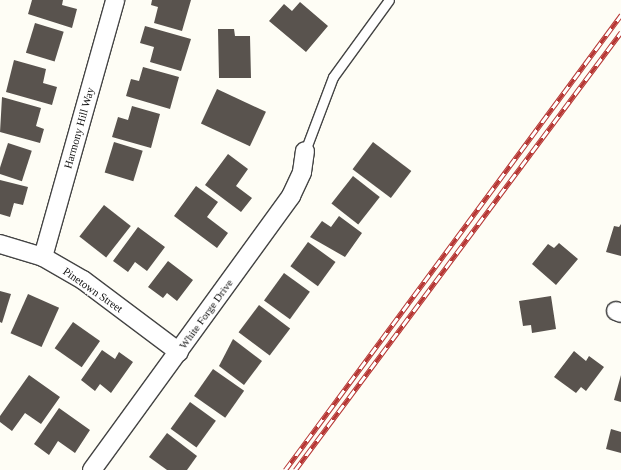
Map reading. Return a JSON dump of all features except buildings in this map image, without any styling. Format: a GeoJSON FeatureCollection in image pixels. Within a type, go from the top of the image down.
{"type":"FeatureCollection","features":[{"type":"Feature","properties":{"kind":"street","name":"Harmony Hill Way"},"geometry":{"type":"LineString","coordinates":[[43,257],[115,0]]}},
{"type":"Feature","properties":{"kind":"street","name":"White Forge Drive"},"geometry":{"type":"LineString","coordinates":[[92,470],[291,196],[302,172],[305,151]]}},
{"type":"Feature","properties":{"kind":"street","name":"Pinetown Street"},"geometry":{"type":"LineString","coordinates":[[0,244],[43,257],[83,280],[179,352]]}},
{"type":"Feature","properties":{"kind":"lane"},"geometry":{"type":"LineString","coordinates":[[305,151],[333,78],[389,0]]}},
{"type":"Feature","properties":{"kind":"railway"},"geometry":{"type":"LineString","coordinates":[[285,470],[621,15]]}},
{"type":"Feature","properties":{"kind":"railway"},"geometry":{"type":"LineString","coordinates":[[295,470],[621,32]]}}]}
